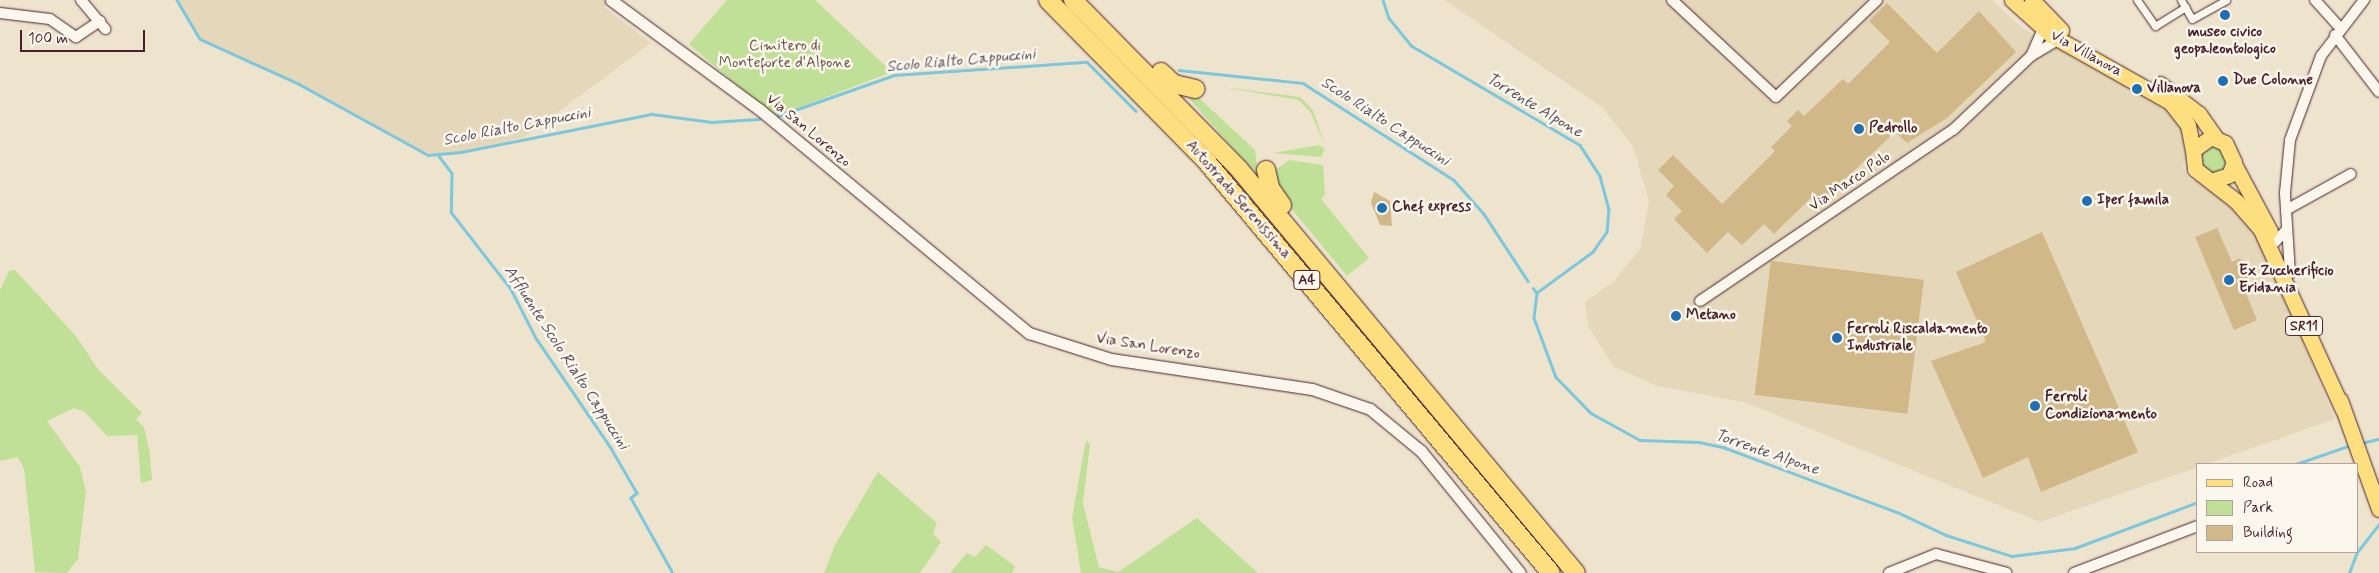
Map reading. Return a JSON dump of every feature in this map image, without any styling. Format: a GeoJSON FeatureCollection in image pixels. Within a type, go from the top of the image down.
{"type":"FeatureCollection","features":[{"type":"Feature","properties":{"kind":"highway","name":"Autostrada Serenissima"},"geometry":{"type":"LineString","coordinates":[[1048,0],[1206,161],[1551,573]]}},
{"type":"Feature","properties":{"kind":"highway","name":"Autostrada Serenissima"},"geometry":{"type":"LineString","coordinates":[[1073,0],[1116,40],[1239,169],[1576,573]]}},
{"type":"Feature","properties":{"kind":"highway"},"geometry":{"type":"LineString","coordinates":[[1116,40],[1174,84],[1195,89]]}},
{"type":"Feature","properties":{"kind":"highway"},"geometry":{"type":"LineString","coordinates":[[1266,170],[1270,188],[1324,270]]}},
{"type":"Feature","properties":{"kind":"main road","name":"Via Villanova"},"geometry":{"type":"LineString","coordinates":[[2012,0],[2043,29],[2170,102],[2188,125],[2193,150]]}},
{"type":"Feature","properties":{"kind":"main road","name":"Via Villanova"},"geometry":{"type":"LineString","coordinates":[[2032,0],[2061,30],[2180,97],[2208,123],[2216,138]]}},
{"type":"Feature","properties":{"kind":"main road"},"geometry":{"type":"LineString","coordinates":[[2193,150],[2205,138],[2216,138]]}},
{"type":"Feature","properties":{"kind":"main road","name":"SR11"},"geometry":{"type":"LineString","coordinates":[[2216,138],[2232,153],[2234,164],[2290,274],[2379,509]]}},
{"type":"Feature","properties":{"kind":"main road","name":"SR11"},"geometry":{"type":"LineString","coordinates":[[2193,150],[2195,169],[2236,201],[2261,230],[2345,415]]}},
{"type":"Feature","properties":{"kind":"main road"},"geometry":{"type":"LineString","coordinates":[[2211,181],[2229,175],[2234,164]]}},
{"type":"Feature","properties":{"kind":"street"},"geometry":{"type":"LineString","coordinates":[[0,13],[50,19],[64,26],[76,37],[102,25],[81,0]]}},
{"type":"Feature","properties":{"kind":"street","name":"Via San Lorenzo"},"geometry":{"type":"LineString","coordinates":[[611,0],[759,109],[1029,333],[1111,359],[1312,388],[1370,410],[1421,451],[1520,573]]}},
{"type":"Feature","properties":{"kind":"street"},"geometry":{"type":"LineString","coordinates":[[1672,0],[1776,97],[1877,0]]}},
{"type":"Feature","properties":{"kind":"street"},"geometry":{"type":"LineString","coordinates":[[2137,0],[2155,26],[2185,7]]}},
{"type":"Feature","properties":{"kind":"street"},"geometry":{"type":"LineString","coordinates":[[2181,0],[2192,19],[2226,0]]}},
{"type":"Feature","properties":{"kind":"street"},"geometry":{"type":"LineString","coordinates":[[2315,0],[2379,92]]}},
{"type":"Feature","properties":{"kind":"street"},"geometry":{"type":"LineString","coordinates":[[2290,274],[2285,174],[2296,118],[2310,78],[2338,32],[2364,0]]}},
{"type":"Feature","properties":{"kind":"street","name":"Via Marco Polo"},"geometry":{"type":"LineString","coordinates":[[2031,56],[2043,29]]}},
{"type":"Feature","properties":{"kind":"street","name":"Via Marco Polo"},"geometry":{"type":"LineString","coordinates":[[1700,302],[1942,138],[2031,56],[2059,39]]}},
{"type":"Feature","properties":{"kind":"street"},"geometry":{"type":"LineString","coordinates":[[2286,210],[2351,174]]}},
{"type":"Feature","properties":{"kind":"street"},"geometry":{"type":"LineString","coordinates":[[2275,242],[2287,229]]}},
{"type":"Feature","properties":{"kind":"street"},"geometry":{"type":"LineString","coordinates":[[2074,573],[2196,527]]}},
{"type":"Feature","properties":{"kind":"street"},"geometry":{"type":"LineString","coordinates":[[1889,573],[1936,554],[2007,573]]}},
{"type":"Feature","properties":{"kind":"shaded area"},"geometry":{"type":"Polygon","coordinates":[[[177,0],[609,0],[604,7],[651,43],[523,138],[439,156],[418,150],[299,84],[200,39],[177,0]]]}},
{"type":"Feature","properties":{"kind":"shaded area"},"geometry":{"type":"Polygon","coordinates":[[[1444,0],[1992,0],[2021,27],[2053,46],[2059,43],[2170,108],[2180,118],[2187,155],[2183,166],[2190,180],[2205,182],[2255,228],[2335,419],[2209,463],[2196,463],[2196,468],[2040,522],[1744,402],[1657,386],[1614,367],[1588,326],[1585,302],[1614,281],[1640,249],[1649,202],[1633,146],[1602,107],[1444,0]]]}},
{"type":"Feature","properties":{"kind":"green space","name":"Cimitero di Monteforte d'Alpone"},"geometry":{"type":"Polygon","coordinates":[[[727,0],[815,0],[892,72],[774,117],[689,44],[727,0]]]}},
{"type":"Feature","properties":{"kind":"green space"},"geometry":{"type":"Polygon","coordinates":[[[1215,86],[1300,97],[1313,110],[1325,146],[1311,113],[1299,100],[1215,86]]]}},
{"type":"Feature","properties":{"kind":"green space"},"geometry":{"type":"Polygon","coordinates":[[[1185,94],[1199,98],[1255,150],[1258,176],[1185,94]]]}},
{"type":"Feature","properties":{"kind":"green space"},"geometry":{"type":"Polygon","coordinates":[[[2216,144],[2226,155],[2227,169],[2213,176],[2201,164],[2200,151],[2216,144]]]}},
{"type":"Feature","properties":{"kind":"green space"},"geometry":{"type":"Polygon","coordinates":[[[1319,145],[1325,149],[1321,157],[1273,153],[1319,145]]]}},
{"type":"Feature","properties":{"kind":"green space"},"geometry":{"type":"Polygon","coordinates":[[[1289,160],[1323,165],[1325,195],[1321,199],[1369,258],[1347,276],[1280,195],[1274,171],[1289,160]]]}},
{"type":"Feature","properties":{"kind":"green space"},"geometry":{"type":"Polygon","coordinates":[[[15,270],[76,336],[97,368],[142,413],[136,419],[144,427],[150,454],[152,480],[141,483],[137,435],[107,436],[85,412],[74,408],[47,421],[80,467],[86,491],[78,559],[67,573],[35,572],[24,469],[18,457],[0,461],[0,290],[9,271],[15,270]]]}},
{"type":"Feature","properties":{"kind":"green space"},"geometry":{"type":"Polygon","coordinates":[[[1086,440],[1090,445],[1083,503],[1099,567],[1118,572],[1197,518],[1258,573],[1081,573],[1072,518],[1086,440]]]}},
{"type":"Feature","properties":{"kind":"green space"},"geometry":{"type":"Polygon","coordinates":[[[878,472],[937,523],[933,534],[941,542],[920,573],[824,573],[835,545],[878,472]]]}},
{"type":"Feature","properties":{"kind":"green space"},"geometry":{"type":"Polygon","coordinates":[[[986,545],[1015,566],[1012,573],[950,573],[967,553],[975,557],[986,545]]]}},
{"type":"Feature","properties":{"kind":"building","name":"Pedrollo"},"geometry":{"type":"Polygon","coordinates":[[[1887,3],[1937,53],[1979,11],[2016,52],[1947,118],[1907,143],[1895,132],[1821,202],[1814,195],[1774,234],[1764,224],[1742,245],[1728,232],[1707,253],[1674,219],[1682,211],[1666,195],[1674,186],[1658,170],[1673,155],[1722,204],[1775,151],[1771,147],[1792,126],[1787,121],[1798,110],[1804,116],[1843,79],[1848,84],[1890,42],[1869,21],[1887,3]]]}},
{"type":"Feature","properties":{"kind":"building","name":"Chef express"},"geometry":{"type":"Polygon","coordinates":[[[1374,192],[1390,201],[1392,226],[1380,225],[1371,203],[1374,192]]]}},
{"type":"Feature","properties":{"kind":"building","name":"Ex Zuccherificio Eridania"},"geometry":{"type":"Polygon","coordinates":[[[2217,228],[2232,262],[2240,258],[2249,278],[2241,282],[2257,320],[2234,330],[2195,237],[2217,228]]]}},
{"type":"Feature","properties":{"kind":"building","name":"Ferroli Condizionamento"},"geometry":{"type":"Polygon","coordinates":[[[2042,232],[2138,452],[2041,492],[2028,457],[1983,478],[1931,361],[1986,342],[1956,272],[2042,232]]]}},
{"type":"Feature","properties":{"kind":"building","name":"Ferroli Riscaldamento Industriale"},"geometry":{"type":"Polygon","coordinates":[[[1771,261],[1924,280],[1907,414],[1755,395],[1771,261]]]}},
{"type":"Feature","properties":{"kind":"waterway","name":"Scolo Rialto Cappuccini"},"geometry":{"type":"LineString","coordinates":[[177,0],[200,39],[299,84],[428,155],[461,152],[652,114],[711,122],[759,119]]}},
{"type":"Feature","properties":{"kind":"waterway","name":"Torrente Alpone"},"geometry":{"type":"LineString","coordinates":[[1383,0],[1389,18],[1412,46],[1580,145],[1600,176],[1609,209],[1607,232],[1593,252],[1537,293],[1534,318],[1556,377],[1591,413],[1640,440],[1699,442],[1723,447],[1897,512],[1946,535],[2012,556],[2075,548],[2196,503]]}},
{"type":"Feature","properties":{"kind":"waterway","name":"Scolo Rialto Cappuccini"},"geometry":{"type":"LineString","coordinates":[[775,117],[894,75],[1087,62],[1136,111]]}},
{"type":"Feature","properties":{"kind":"waterway","name":"Scolo Rialto Cappuccini"},"geometry":{"type":"LineString","coordinates":[[1179,70],[1303,83],[1454,180],[1484,214],[1528,281]]}},
{"type":"Feature","properties":{"kind":"waterway","name":"Affluente Scolo Rialto Cappuccini"},"geometry":{"type":"LineString","coordinates":[[439,156],[452,173],[451,212],[511,289],[536,338],[611,448],[637,493],[631,498],[673,573]]}},
{"type":"Feature","properties":{"kind":"waterway","name":"Torrente Alpone"},"geometry":{"type":"LineString","coordinates":[[1533,288],[1537,293]]}},
{"type":"Feature","properties":{"kind":"waterway","name":"Torrente Alpone"},"geometry":{"type":"LineString","coordinates":[[2361,443],[2379,439]]}},
{"type":"Feature","properties":{"kind":"waterway","name":"Torrente Alpone"},"geometry":{"type":"LineString","coordinates":[[2299,463],[2351,445]]}},
{"type":"Feature","properties":{"kind":"waterway"},"geometry":{"type":"LineString","coordinates":[[2359,550],[2379,524]]}},
{"type":"Feature","properties":{"kind":"waterway"},"geometry":{"type":"LineString","coordinates":[[2349,573],[2357,553]]}},
{"type":"Feature","properties":{"kind":"place","name":"museo civico geopaleontologico"},"geometry":{"type":"Point","coordinates":[2225,15]}},
{"type":"Feature","properties":{"kind":"place","name":"Due Colonne"},"geometry":{"type":"Point","coordinates":[2223,81]}},
{"type":"Feature","properties":{"kind":"place","name":"Villanova"},"geometry":{"type":"Point","coordinates":[2137,89]}},
{"type":"Feature","properties":{"kind":"place","name":"Pedrollo"},"geometry":{"type":"Point","coordinates":[1859,129]}},
{"type":"Feature","properties":{"kind":"place","name":"Iper famila"},"geometry":{"type":"Point","coordinates":[2087,201]}},
{"type":"Feature","properties":{"kind":"place","name":"Chef express"},"geometry":{"type":"Point","coordinates":[1382,208]}},
{"type":"Feature","properties":{"kind":"place","name":"Ex Zuccherificio Eridania"},"geometry":{"type":"Point","coordinates":[2229,280]}},
{"type":"Feature","properties":{"kind":"place","name":"Metano"},"geometry":{"type":"Point","coordinates":[1676,316]}},
{"type":"Feature","properties":{"kind":"place","name":"Ferroli Riscaldamento Industriale"},"geometry":{"type":"Point","coordinates":[1837,338]}},
{"type":"Feature","properties":{"kind":"place","name":"Ferroli Condizionamento"},"geometry":{"type":"Point","coordinates":[2035,406]}}]}
